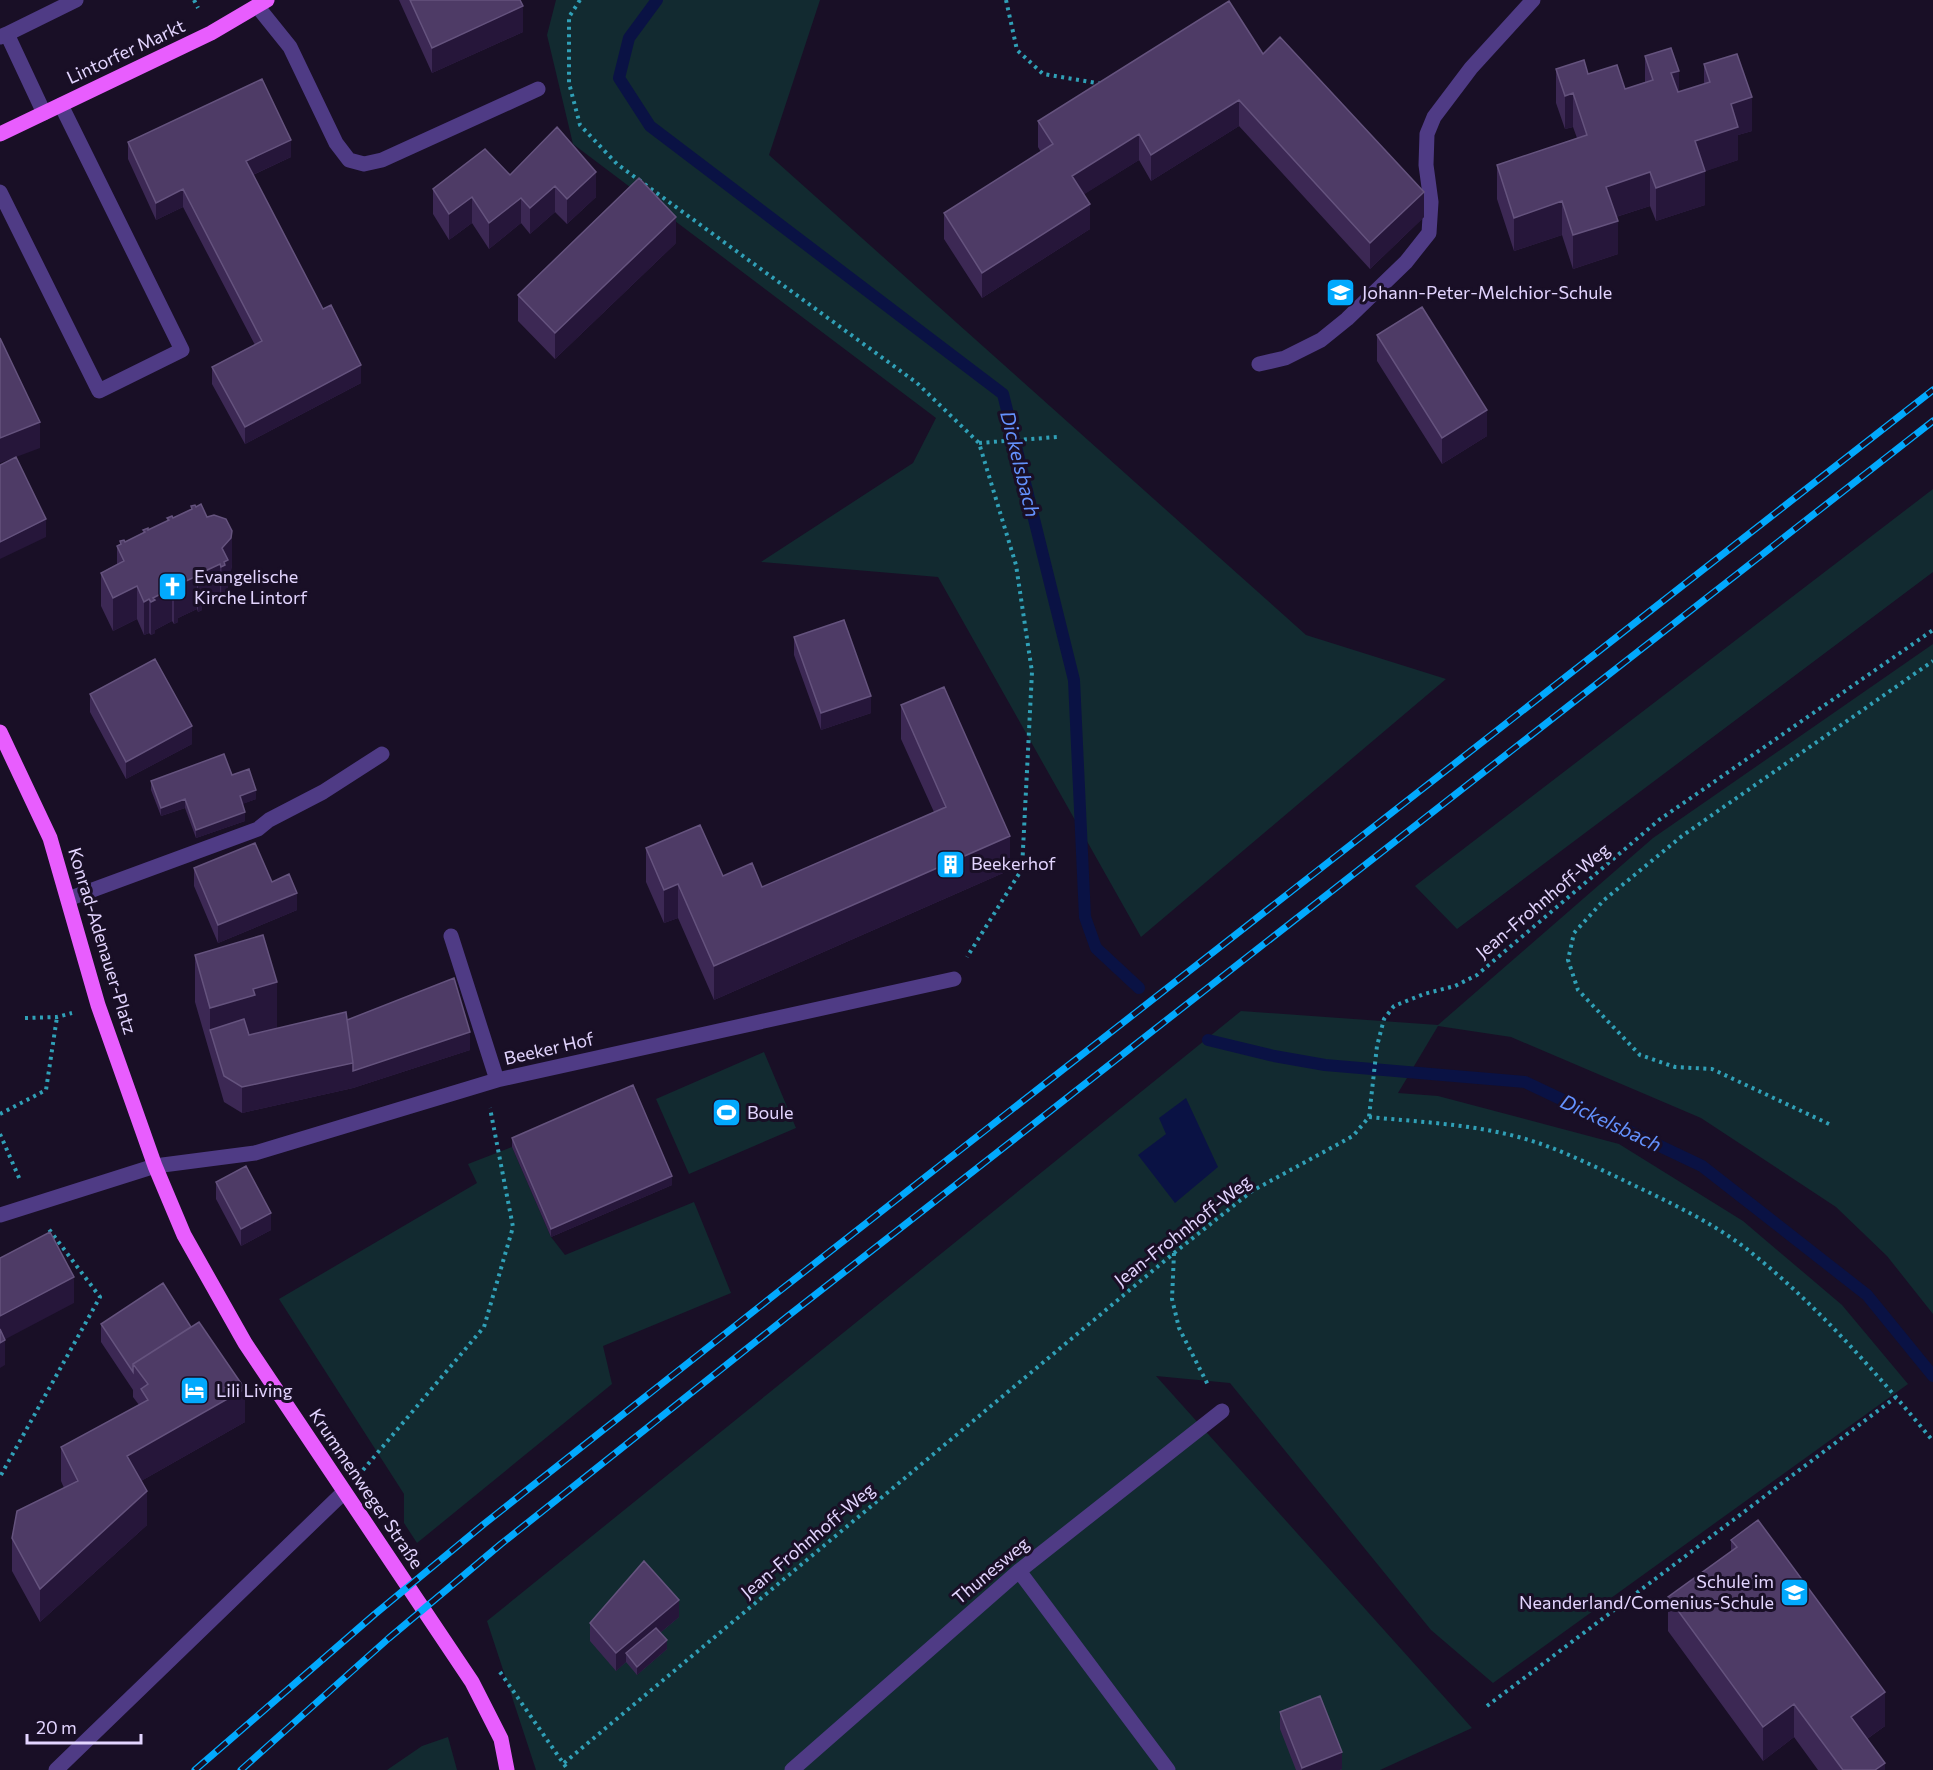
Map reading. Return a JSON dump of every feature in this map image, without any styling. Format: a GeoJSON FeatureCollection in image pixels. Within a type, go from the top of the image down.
{"type":"FeatureCollection","features":[{"type":"Feature","properties":{"kind":"main road","name":"Lintorfer Markt"},"geometry":{"type":"LineString","coordinates":[[0,134],[211,33],[262,3]]}},
{"type":"Feature","properties":{"kind":"main road","name":"Konrad-Adenauer-Platz"},"geometry":{"type":"LineString","coordinates":[[0,732],[51,838],[98,1005],[155,1166]]}},
{"type":"Feature","properties":{"kind":"main road","name":"Krummenweger Straße"},"geometry":{"type":"LineString","coordinates":[[155,1166],[184,1235],[245,1343],[472,1682],[501,1739],[507,1770]]}},
{"type":"Feature","properties":{"kind":"street"},"geometry":{"type":"LineString","coordinates":[[44,112],[3,35],[76,0]]}},
{"type":"Feature","properties":{"kind":"street"},"geometry":{"type":"LineString","coordinates":[[1259,364],[1285,358],[1321,340],[1347,320],[1406,262],[1429,233],[1431,202],[1426,165],[1428,134],[1434,117],[1470,68],[1533,0]]}},
{"type":"Feature","properties":{"kind":"street"},"geometry":{"type":"LineString","coordinates":[[262,3],[290,47],[336,143],[349,160],[364,164],[382,160],[538,89]]}},
{"type":"Feature","properties":{"kind":"street"},"geometry":{"type":"LineString","coordinates":[[0,192],[99,391],[182,350],[61,105]]}},
{"type":"Feature","properties":{"kind":"street"},"geometry":{"type":"LineString","coordinates":[[68,899],[258,829],[269,820],[323,792],[382,754]]}},
{"type":"Feature","properties":{"kind":"street"},"geometry":{"type":"LineString","coordinates":[[451,936],[491,1082]]}},
{"type":"Feature","properties":{"kind":"street","name":"Beeker Hof"},"geometry":{"type":"LineString","coordinates":[[0,1215],[155,1166],[255,1153],[491,1082],[954,979]]}},
{"type":"Feature","properties":{"kind":"street","name":"Thunesweg"},"geometry":{"type":"LineString","coordinates":[[792,1770],[1019,1570],[1222,1411]]}},
{"type":"Feature","properties":{"kind":"street"},"geometry":{"type":"LineString","coordinates":[[56,1770],[344,1492]]}},
{"type":"Feature","properties":{"kind":"street"},"geometry":{"type":"LineString","coordinates":[[1019,1570],[1168,1770]]}},
{"type":"Feature","properties":{"kind":"path"},"geometry":{"type":"LineString","coordinates":[[580,0],[569,17],[567,49],[569,83],[580,125],[617,164],[917,383],[979,443],[1016,566],[1032,672],[1022,869],[954,979]]}},
{"type":"Feature","properties":{"kind":"path"},"geometry":{"type":"LineString","coordinates":[[1006,0],[1017,50],[1044,74],[1108,85]]}},
{"type":"Feature","properties":{"kind":"path"},"geometry":{"type":"LineString","coordinates":[[979,443],[1042,440],[1057,437]]}},
{"type":"Feature","properties":{"kind":"path","name":"Jean-Frohnhoff-Weg"},"geometry":{"type":"LineString","coordinates":[[564,1763],[1174,1253],[1252,1191],[1353,1136],[1369,1117],[1377,1046],[1384,1019],[1394,1006],[1424,994],[1455,986],[1477,975],[1659,820],[1933,630]]}},
{"type":"Feature","properties":{"kind":"path"},"geometry":{"type":"LineString","coordinates":[[1829,1124],[1712,1069],[1674,1067],[1640,1055],[1578,990],[1568,960],[1574,933],[1604,900],[1682,836],[1933,660]]}},
{"type":"Feature","properties":{"kind":"path"},"geometry":{"type":"LineString","coordinates":[[0,1114],[46,1090],[57,1017],[25,1018]]}},
{"type":"Feature","properties":{"kind":"path"},"geometry":{"type":"LineString","coordinates":[[344,1492],[484,1327],[513,1227],[491,1082]]}},
{"type":"Feature","properties":{"kind":"path"},"geometry":{"type":"LineString","coordinates":[[1369,1117],[1476,1127],[1524,1138],[1575,1158],[1683,1209],[1752,1253],[1816,1311],[1896,1397],[1933,1441]]}},
{"type":"Feature","properties":{"kind":"path"},"geometry":{"type":"LineString","coordinates":[[0,1134],[31,1204],[100,1297],[1,1475]]}},
{"type":"Feature","properties":{"kind":"path"},"geometry":{"type":"LineString","coordinates":[[1174,1253],[1172,1299],[1179,1328],[1191,1357],[1222,1411]]}},
{"type":"Feature","properties":{"kind":"path"},"geometry":{"type":"LineString","coordinates":[[1486,1706],[1896,1397]]}},
{"type":"Feature","properties":{"kind":"path"},"geometry":{"type":"LineString","coordinates":[[495,1664],[568,1770]]}},
{"type":"Feature","properties":{"kind":"green space"},"geometry":{"type":"Polygon","coordinates":[[[556,0],[820,0],[769,155],[1306,635],[1446,679],[1141,937],[938,577],[761,562],[913,463],[936,418],[573,144],[547,35],[556,0]]]}},
{"type":"Feature","properties":{"kind":"green space"},"geometry":{"type":"Polygon","coordinates":[[[1933,489],[1933,572],[1457,929],[1415,886],[1933,489]]]}},
{"type":"Feature","properties":{"kind":"green space"},"geometry":{"type":"Polygon","coordinates":[[[1933,644],[1933,1314],[1887,1256],[1836,1207],[1701,1118],[1511,1037],[1438,1026],[1398,1093],[1438,1096],[1619,1144],[1743,1221],[1842,1305],[1908,1384],[1493,1683],[1431,1630],[1230,1383],[1156,1376],[1472,1728],[1380,1770],[536,1770],[487,1621],[1241,1011],[1438,1025],[1653,838],[1933,644]]]}},
{"type":"Feature","properties":{"kind":"green space","name":"Boule"},"geometry":{"type":"Polygon","coordinates":[[[764,1052],[796,1128],[689,1174],[656,1099],[764,1052]]]}},
{"type":"Feature","properties":{"kind":"green space"},"geometry":{"type":"Polygon","coordinates":[[[512,1147],[551,1237],[565,1255],[694,1202],[731,1293],[603,1346],[612,1384],[417,1543],[404,1523],[404,1494],[279,1299],[477,1183],[468,1164],[512,1147]]]}},
{"type":"Feature","properties":{"kind":"green space"},"geometry":{"type":"Polygon","coordinates":[[[448,1737],[457,1770],[387,1770],[422,1746],[448,1737]]]}},
{"type":"Feature","properties":{"kind":"shaded area"},"geometry":{"type":"Polygon","coordinates":[[[1186,1098],[1218,1167],[1175,1203],[1138,1155],[1166,1134],[1159,1118],[1186,1098]]]}},
{"type":"Feature","properties":{"kind":"building"},"geometry":{"type":"Polygon","coordinates":[[[410,0],[520,0],[523,6],[432,48],[410,0]]]}},
{"type":"Feature","properties":{"kind":"building"},"geometry":{"type":"Polygon","coordinates":[[[1229,1],[1263,54],[1280,37],[1424,192],[1370,243],[1239,100],[1151,155],[1139,134],[1072,176],[1090,204],[982,273],[944,213],[1053,144],[1038,121],[1229,1]]]}},
{"type":"Feature","properties":{"kind":"building"},"geometry":{"type":"Polygon","coordinates":[[[1671,48],[1679,71],[1671,73],[1678,92],[1710,82],[1704,64],[1737,54],[1752,97],[1731,104],[1738,127],[1695,141],[1705,171],[1656,188],[1650,172],[1606,187],[1618,221],[1573,235],[1562,201],[1514,218],[1497,165],[1587,135],[1573,93],[1565,96],[1556,69],[1584,60],[1588,74],[1617,65],[1625,89],[1653,80],[1645,56],[1671,48]]]}},
{"type":"Feature","properties":{"kind":"building"},"geometry":{"type":"Polygon","coordinates":[[[262,79],[291,140],[246,161],[323,309],[331,305],[361,365],[245,427],[212,367],[262,341],[183,189],[156,203],[128,142],[262,79]]]}},
{"type":"Feature","properties":{"kind":"building"},"geometry":{"type":"Polygon","coordinates":[[[557,127],[596,172],[567,199],[555,186],[530,208],[521,198],[489,223],[472,197],[449,214],[433,189],[485,149],[510,175],[557,127]]]}},
{"type":"Feature","properties":{"kind":"building"},"geometry":{"type":"Polygon","coordinates":[[[639,178],[676,217],[555,333],[518,295],[639,178]]]}},
{"type":"Feature","properties":{"kind":"building"},"geometry":{"type":"Polygon","coordinates":[[[1422,307],[1487,410],[1442,438],[1377,335],[1422,307]]]}},
{"type":"Feature","properties":{"kind":"building"},"geometry":{"type":"Polygon","coordinates":[[[0,338],[40,422],[0,438],[0,338]]]}},
{"type":"Feature","properties":{"kind":"building"},"geometry":{"type":"Polygon","coordinates":[[[16,457],[46,519],[0,542],[0,465],[16,457]]]}},
{"type":"Feature","properties":{"kind":"building"},"geometry":{"type":"Polygon","coordinates":[[[201,504],[207,517],[214,515],[226,519],[232,531],[231,538],[222,548],[228,560],[224,562],[225,565],[221,567],[220,564],[201,573],[202,576],[198,578],[197,576],[177,585],[178,588],[174,590],[172,588],[153,598],[155,600],[151,602],[149,599],[144,602],[137,586],[113,598],[101,573],[124,561],[117,546],[121,544],[120,541],[125,542],[145,532],[143,530],[169,520],[167,518],[172,516],[173,518],[192,509],[191,506],[196,507],[201,504]]]}},
{"type":"Feature","properties":{"kind":"building"},"geometry":{"type":"Polygon","coordinates":[[[844,620],[871,696],[821,713],[794,637],[844,620]]]}},
{"type":"Feature","properties":{"kind":"building"},"geometry":{"type":"Polygon","coordinates":[[[155,659],[192,726],[126,762],[90,694],[155,659]]]}},
{"type":"Feature","properties":{"kind":"building"},"geometry":{"type":"Polygon","coordinates":[[[944,687],[1010,836],[714,966],[678,884],[664,890],[646,848],[700,825],[723,876],[752,863],[762,887],[946,807],[901,705],[944,687]]]}},
{"type":"Feature","properties":{"kind":"building"},"geometry":{"type":"Polygon","coordinates":[[[224,754],[232,775],[249,769],[256,790],[240,796],[245,812],[196,830],[185,799],[161,808],[151,781],[224,754]]]}},
{"type":"Feature","properties":{"kind":"building"},"geometry":{"type":"Polygon","coordinates":[[[255,843],[272,882],[289,874],[297,893],[218,925],[194,868],[255,843]]]}},
{"type":"Feature","properties":{"kind":"building"},"geometry":{"type":"Polygon","coordinates":[[[263,935],[277,982],[253,989],[255,995],[210,1008],[195,955],[263,935]]]}},
{"type":"Feature","properties":{"kind":"building"},"geometry":{"type":"Polygon","coordinates":[[[454,978],[470,1032],[353,1071],[347,1020],[454,978]]]}},
{"type":"Feature","properties":{"kind":"building"},"geometry":{"type":"Polygon","coordinates":[[[346,1012],[353,1063],[242,1087],[224,1076],[210,1030],[244,1019],[249,1035],[346,1012]]]}},
{"type":"Feature","properties":{"kind":"building"},"geometry":{"type":"Polygon","coordinates":[[[633,1085],[672,1176],[551,1229],[512,1138],[633,1085]]]}},
{"type":"Feature","properties":{"kind":"building"},"geometry":{"type":"Polygon","coordinates":[[[246,1166],[271,1213],[241,1229],[216,1182],[246,1166]]]}},
{"type":"Feature","properties":{"kind":"building"},"geometry":{"type":"Polygon","coordinates":[[[50,1232],[74,1277],[0,1316],[0,1258],[50,1232]]]}},
{"type":"Feature","properties":{"kind":"building"},"geometry":{"type":"Polygon","coordinates":[[[163,1283],[191,1327],[133,1364],[133,1372],[101,1324],[163,1283]]]}},
{"type":"Feature","properties":{"kind":"building"},"geometry":{"type":"Polygon","coordinates":[[[199,1322],[245,1389],[127,1456],[147,1491],[40,1589],[12,1538],[17,1511],[78,1481],[61,1447],[148,1400],[141,1389],[148,1384],[133,1364],[199,1322]]]}},
{"type":"Feature","properties":{"kind":"building"},"geometry":{"type":"Polygon","coordinates":[[[0,1329],[5,1340],[0,1343],[0,1329]]]}},
{"type":"Feature","properties":{"kind":"building"},"geometry":{"type":"Polygon","coordinates":[[[1758,1520],[1885,1692],[1851,1717],[1885,1763],[1875,1770],[1843,1770],[1794,1704],[1763,1727],[1668,1597],[1737,1547],[1731,1540],[1758,1520]]]}},
{"type":"Feature","properties":{"kind":"building"},"geometry":{"type":"Polygon","coordinates":[[[644,1561],[679,1600],[616,1653],[590,1623],[644,1561]]]}},
{"type":"Feature","properties":{"kind":"building"},"geometry":{"type":"Polygon","coordinates":[[[656,1628],[667,1640],[637,1667],[626,1653],[656,1628]]]}},
{"type":"Feature","properties":{"kind":"building"},"geometry":{"type":"Polygon","coordinates":[[[1320,1696],[1342,1752],[1302,1768],[1280,1712],[1320,1696]]]}},
{"type":"Feature","properties":{"kind":"waterway","name":"Dickelsbach"},"geometry":{"type":"LineString","coordinates":[[657,0],[629,38],[619,78],[650,126],[1003,394],[1074,680],[1085,917],[1096,948],[1139,988]]}},
{"type":"Feature","properties":{"kind":"waterway","name":"Dickelsbach"},"geometry":{"type":"LineString","coordinates":[[1208,1040],[1274,1056],[1325,1065],[1525,1082],[1702,1166],[1867,1295],[1933,1376]]}},
{"type":"Feature","properties":{"kind":"railway"},"geometry":{"type":"LineString","coordinates":[[195,1770],[375,1614],[484,1524],[1933,390]]}},
{"type":"Feature","properties":{"kind":"railway"},"geometry":{"type":"LineString","coordinates":[[241,1770],[389,1638],[501,1544],[788,1316],[1933,421]]}},
{"type":"Feature","properties":{"kind":"place","name":"Johann-Peter-Melchior-Schule"},"geometry":{"type":"Point","coordinates":[1341,293]}},
{"type":"Feature","properties":{"kind":"place","name":"Evangelische Kirche Lintorf"},"geometry":{"type":"Point","coordinates":[173,587]}},
{"type":"Feature","properties":{"kind":"place","name":"Beekerhof"},"geometry":{"type":"Point","coordinates":[950,864]}},
{"type":"Feature","properties":{"kind":"place","name":"Boule"},"geometry":{"type":"Point","coordinates":[726,1113]}},
{"type":"Feature","properties":{"kind":"place","name":"Lili Living"},"geometry":{"type":"Point","coordinates":[195,1391]}},
{"type":"Feature","properties":{"kind":"place","name":"Schule im Neanderland/Comenius-Schule"},"geometry":{"type":"Point","coordinates":[1795,1592]}}]}
